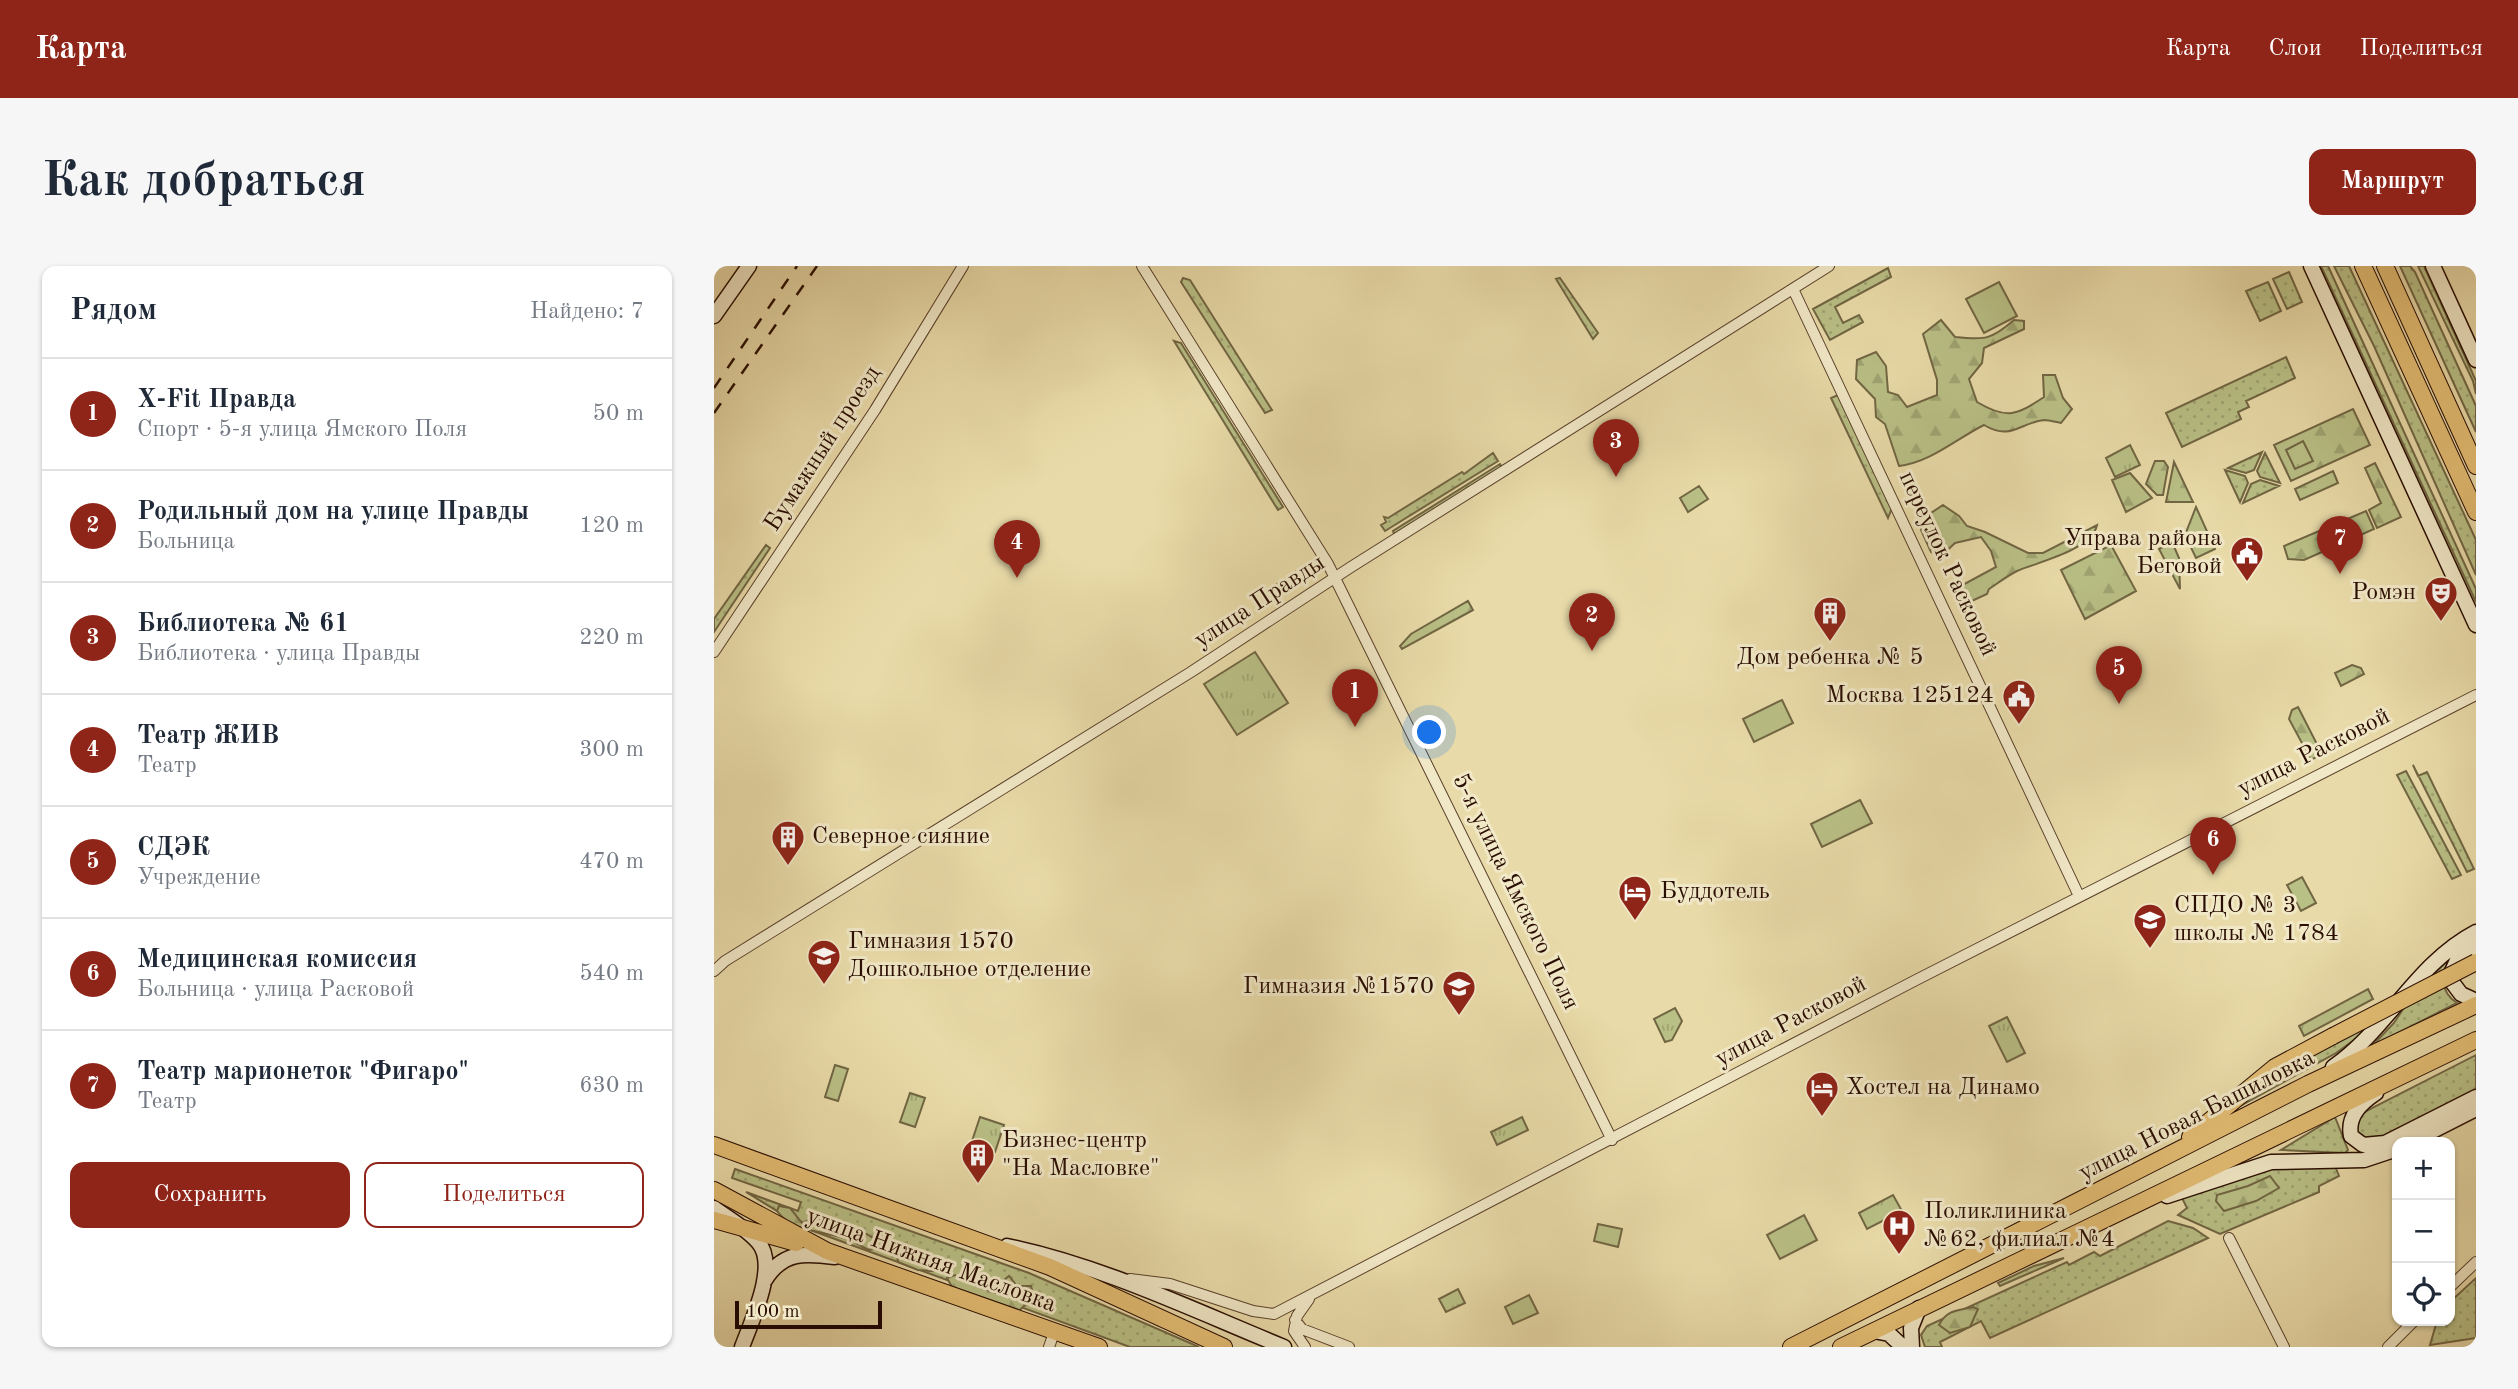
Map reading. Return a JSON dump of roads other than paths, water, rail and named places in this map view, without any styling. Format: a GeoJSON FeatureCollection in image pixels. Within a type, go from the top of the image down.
{"type":"FeatureCollection","features":[{"type":"Feature","properties":{"kind":"main road"},"geometry":{"type":"LineString","coordinates":[[714,316],[749,266]]}},
{"type":"Feature","properties":{"kind":"main road"},"geometry":{"type":"LineString","coordinates":[[2311,266],[2476,625]]}},
{"type":"Feature","properties":{"kind":"main road"},"geometry":{"type":"LineString","coordinates":[[2363,266],[2476,512]]}},
{"type":"Feature","properties":{"kind":"main road"},"geometry":{"type":"LineString","coordinates":[[2385,266],[2476,466]]}},
{"type":"Feature","properties":{"kind":"main road"},"geometry":{"type":"LineString","coordinates":[[2433,266],[2476,360]]}},
{"type":"Feature","properties":{"kind":"main road"},"geometry":{"type":"LineString","coordinates":[[2308,1084],[2370,1037],[2428,967],[2476,932]]}},
{"type":"Feature","properties":{"kind":"main road"},"geometry":{"type":"LineString","coordinates":[[2476,947],[2458,958],[2449,978],[2461,994],[2476,1003]]}},
{"type":"Feature","properties":{"kind":"main road"},"geometry":{"type":"LineString","coordinates":[[2141,1171],[2187,1139],[2275,1067],[2476,962]]}},
{"type":"Feature","properties":{"kind":"main road","name":"улица Новая Башиловка"},"geometry":{"type":"LineString","coordinates":[[1791,1347],[2308,1084],[2476,1003]]}},
{"type":"Feature","properties":{"kind":"main road"},"geometry":{"type":"LineString","coordinates":[[1841,1347],[2476,1040]]}},
{"type":"Feature","properties":{"kind":"main road"},"geometry":{"type":"LineString","coordinates":[[2395,1079],[2365,1101],[2354,1113],[2349,1128],[2356,1141],[2363,1145],[2385,1143],[2476,1097]]}},
{"type":"Feature","properties":{"kind":"main road"},"geometry":{"type":"LineString","coordinates":[[2421,1137],[2476,1109]]}},
{"type":"Feature","properties":{"kind":"main road"},"geometry":{"type":"LineString","coordinates":[[714,1135],[770,1165]]}},
{"type":"Feature","properties":{"kind":"main road","name":"улица Нижняя Масловка"},"geometry":{"type":"LineString","coordinates":[[714,1145],[982,1240],[1100,1288],[1224,1347]]}},
{"type":"Feature","properties":{"kind":"main road"},"geometry":{"type":"LineString","coordinates":[[2129,1209],[2258,1164],[2283,1160],[2364,1160],[2392,1151]]}},
{"type":"Feature","properties":{"kind":"main road","name":"улица Нижняя Масловка"},"geometry":{"type":"LineString","coordinates":[[714,1191],[827,1251],[1099,1347]]}},
{"type":"Feature","properties":{"kind":"main road"},"geometry":{"type":"LineString","coordinates":[[714,1208],[759,1242],[765,1254],[764,1281]]}},
{"type":"Feature","properties":{"kind":"main road"},"geometry":{"type":"LineString","coordinates":[[714,1220],[746,1231],[827,1251]]}},
{"type":"Feature","properties":{"kind":"main road","name":"улица Нижняя Масловка"},"geometry":{"type":"LineString","coordinates":[[982,1240],[1055,1257],[1114,1277],[1284,1347]]}},
{"type":"Feature","properties":{"kind":"main road"},"geometry":{"type":"LineString","coordinates":[[742,1347],[764,1281],[775,1265],[789,1256],[811,1253],[848,1258]]}},
{"type":"Feature","properties":{"kind":"main road"},"geometry":{"type":"LineString","coordinates":[[1912,1347],[1911,1328],[1919,1308]]}},
{"type":"Feature","properties":{"kind":"main road"},"geometry":{"type":"LineString","coordinates":[[1874,1331],[1889,1335],[1903,1347]]}},
{"type":"Feature","properties":{"kind":"street","name":"Бумажный проезд"},"geometry":{"type":"LineString","coordinates":[[714,652],[881,400],[963,266]]}},
{"type":"Feature","properties":{"kind":"street","name":"5-я улица Ямского Поля"},"geometry":{"type":"LineString","coordinates":[[1142,266],[1335,579],[1612,1140]]}},
{"type":"Feature","properties":{"kind":"street","name":"улица Правды"},"geometry":{"type":"LineString","coordinates":[[714,971],[736,953],[1180,679],[1829,266]]}},
{"type":"Feature","properties":{"kind":"street","name":"переулок Расковой"},"geometry":{"type":"LineString","coordinates":[[1793,289],[2079,896]]}},
{"type":"Feature","properties":{"kind":"street","name":"улица Расковой"},"geometry":{"type":"LineString","coordinates":[[1114,1277],[1170,1284],[1266,1314],[1274,1314],[2079,896],[2476,695]]}},
{"type":"Feature","properties":{"kind":"street"},"geometry":{"type":"LineString","coordinates":[[2228,1238],[2284,1347]]}},
{"type":"Feature","properties":{"kind":"street"},"geometry":{"type":"LineString","coordinates":[[2455,1282],[2476,1262]]}},
{"type":"Feature","properties":{"kind":"street"},"geometry":{"type":"LineString","coordinates":[[1305,1347],[1296,1338],[1295,1321],[1301,1308],[1318,1292]]}},
{"type":"Feature","properties":{"kind":"street"},"geometry":{"type":"LineString","coordinates":[[1295,1321],[1302,1329],[1349,1347]]}},
{"type":"Feature","properties":{"kind":"street"},"geometry":{"type":"LineString","coordinates":[[2388,1347],[2409,1326]]}},
{"type":"Feature","properties":{"kind":"street"},"geometry":{"type":"LineString","coordinates":[[1049,1347],[1055,1330]]}},
{"type":"Feature","properties":{"kind":"railway"},"geometry":{"type":"LineString","coordinates":[[714,388],[797,266]]}},
{"type":"Feature","properties":{"kind":"railway"},"geometry":{"type":"LineString","coordinates":[[714,413],[817,266]]}},
{"type":"Feature","properties":{"kind":"place","name":"Библиотека № 61"},"geometry":{"type":"Point","coordinates":[1616,477]}},
{"type":"Feature","properties":{"kind":"place","name":"Театр марионеток \"Фигаро\""},"geometry":{"type":"Point","coordinates":[2340,574]}},
{"type":"Feature","properties":{"kind":"place","name":"Театр ЖИВ"},"geometry":{"type":"Point","coordinates":[1017,578]}},
{"type":"Feature","properties":{"kind":"place","name":"Управа района Беговой"},"geometry":{"type":"Point","coordinates":[2247,583]}},
{"type":"Feature","properties":{"kind":"place","name":"Ромэн"},"geometry":{"type":"Point","coordinates":[2441,623]}},
{"type":"Feature","properties":{"kind":"place","name":"Дом ребенка № 5"},"geometry":{"type":"Point","coordinates":[1830,643]}},
{"type":"Feature","properties":{"kind":"place","name":"Родильный дом на улице Правды"},"geometry":{"type":"Point","coordinates":[1592,651]}},
{"type":"Feature","properties":{"kind":"place","name":"СДЭК"},"geometry":{"type":"Point","coordinates":[2119,704]}},
{"type":"Feature","properties":{"kind":"place","name":"Москва 125124"},"geometry":{"type":"Point","coordinates":[2019,726]}},
{"type":"Feature","properties":{"kind":"place","name":"X-Fit Правда"},"geometry":{"type":"Point","coordinates":[1355,727]}},
{"type":"Feature","properties":{"kind":"place","name":"Северное сияние"},"geometry":{"type":"Point","coordinates":[788,867]}},
{"type":"Feature","properties":{"kind":"place","name":"Медицинская комиссия"},"geometry":{"type":"Point","coordinates":[2213,875]}},
{"type":"Feature","properties":{"kind":"place","name":"Буддотель"},"geometry":{"type":"Point","coordinates":[1635,922]}},
{"type":"Feature","properties":{"kind":"place","name":"СПДО № 3 школы № 1784"},"geometry":{"type":"Point","coordinates":[2150,950]}},
{"type":"Feature","properties":{"kind":"place","name":"Гимназия 1570 Дошкольное отделение"},"geometry":{"type":"Point","coordinates":[824,986]}},
{"type":"Feature","properties":{"kind":"place","name":"Гимназия №1570"},"geometry":{"type":"Point","coordinates":[1459,1017]}},
{"type":"Feature","properties":{"kind":"place","name":"Хостел на Динамо"},"geometry":{"type":"Point","coordinates":[1822,1118]}},
{"type":"Feature","properties":{"kind":"place","name":"Бизнес-центр \"На Масловке\""},"geometry":{"type":"Point","coordinates":[978,1185]}},
{"type":"Feature","properties":{"kind":"place","name":"Поликлиника №62, филиал №4"},"geometry":{"type":"Point","coordinates":[1899,1256]}}]}
